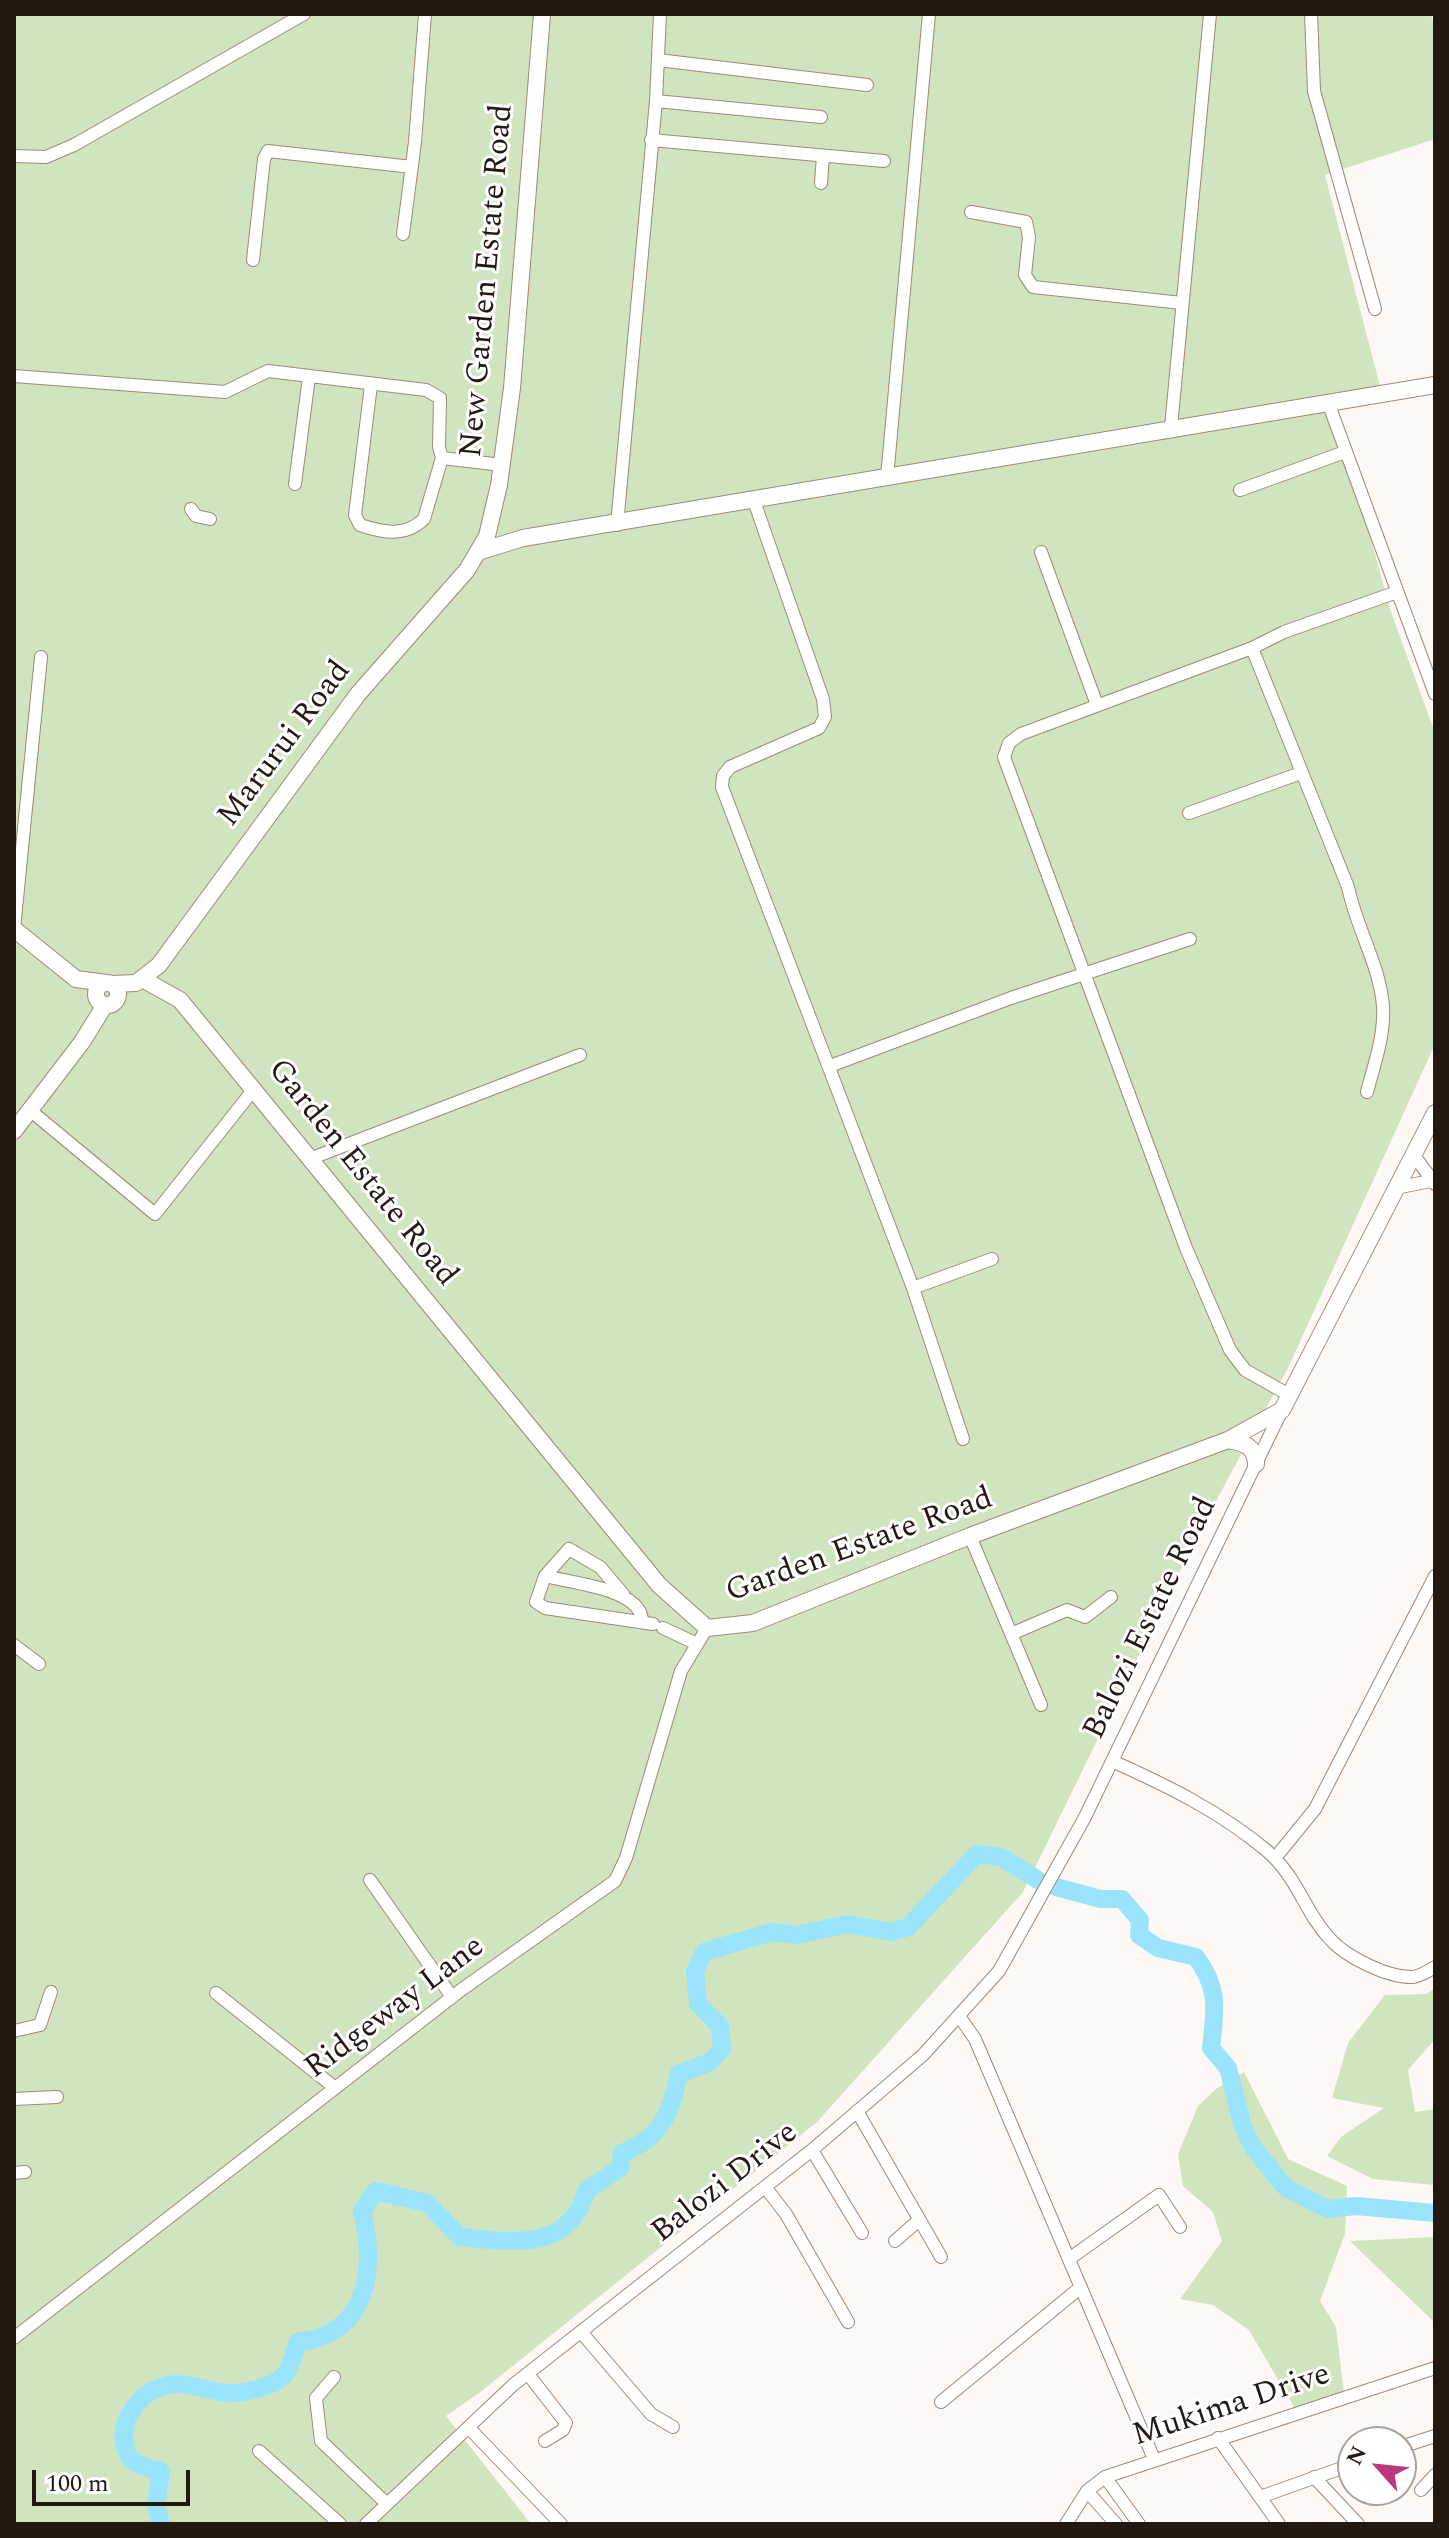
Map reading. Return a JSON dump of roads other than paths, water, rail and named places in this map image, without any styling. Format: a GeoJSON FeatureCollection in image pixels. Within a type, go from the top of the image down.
{"type":"FeatureCollection","features":[{"type":"Feature","properties":{"kind":"street"},"geometry":{"type":"LineString","coordinates":[[14,156],[46,157],[74,145],[304,14]]}},
{"type":"Feature","properties":{"kind":"street"},"geometry":{"type":"LineString","coordinates":[[403,234],[425,14]]}},
{"type":"Feature","properties":{"kind":"street","name":"New Garden Estate Road"},"geometry":{"type":"LineString","coordinates":[[481,551],[492,521],[512,388],[542,14]]}},
{"type":"Feature","properties":{"kind":"street"},"geometry":{"type":"LineString","coordinates":[[617,525],[656,101],[660,14]]}},
{"type":"Feature","properties":{"kind":"street"},"geometry":{"type":"LineString","coordinates":[[887,478],[929,14]]}},
{"type":"Feature","properties":{"kind":"street"},"geometry":{"type":"LineString","coordinates":[[1171,427],[1210,14]]}},
{"type":"Feature","properties":{"kind":"street"},"geometry":{"type":"LineString","coordinates":[[1311,14],[1314,91],[1375,309]]}},
{"type":"Feature","properties":{"kind":"street"},"geometry":{"type":"LineString","coordinates":[[658,60],[867,85]]}},
{"type":"Feature","properties":{"kind":"street"},"geometry":{"type":"LineString","coordinates":[[656,101],[821,117]]}},
{"type":"Feature","properties":{"kind":"street"},"geometry":{"type":"LineString","coordinates":[[651,140],[884,161]]}},
{"type":"Feature","properties":{"kind":"street"},"geometry":{"type":"LineString","coordinates":[[253,260],[264,159],[268,151],[412,167]]}},
{"type":"Feature","properties":{"kind":"street"},"geometry":{"type":"LineString","coordinates":[[821,183],[823,156]]}},
{"type":"Feature","properties":{"kind":"street"},"geometry":{"type":"LineString","coordinates":[[971,212],[1026,222],[1029,237],[1025,275],[1033,287],[1182,303]]}},
{"type":"Feature","properties":{"kind":"street"},"geometry":{"type":"LineString","coordinates":[[14,376],[225,392],[268,371],[436,393],[440,398],[439,447],[442,458],[424,519],[417,527],[386,532],[360,525],[355,515],[371,385]]}},
{"type":"Feature","properties":{"kind":"street"},"geometry":{"type":"LineString","coordinates":[[295,484],[309,377]]}},
{"type":"Feature","properties":{"kind":"street"},"geometry":{"type":"LineString","coordinates":[[481,551],[523,538],[617,525],[1171,427],[1329,405],[1435,385]]}},
{"type":"Feature","properties":{"kind":"street"},"geometry":{"type":"LineString","coordinates":[[1329,405],[1397,592],[1430,664],[1435,694]]}},
{"type":"Feature","properties":{"kind":"street"},"geometry":{"type":"LineString","coordinates":[[1240,490],[1345,452]]}},
{"type":"Feature","properties":{"kind":"street"},"geometry":{"type":"LineString","coordinates":[[442,458],[502,465]]}},
{"type":"Feature","properties":{"kind":"street"},"geometry":{"type":"LineString","coordinates":[[754,501],[823,699],[825,717],[819,728],[730,767],[723,776],[722,787],[913,1288],[963,1439]]}},
{"type":"Feature","properties":{"kind":"street"},"geometry":{"type":"LineString","coordinates":[[191,509],[196,516],[210,519]]}},
{"type":"Feature","properties":{"kind":"street"},"geometry":{"type":"LineString","coordinates":[[492,521],[523,538]]}},
{"type":"Feature","properties":{"kind":"street","name":"Marurui Road"},"geometry":{"type":"LineString","coordinates":[[140,981],[159,965],[358,694],[481,551]]}},
{"type":"Feature","properties":{"kind":"street"},"geometry":{"type":"LineString","coordinates":[[1041,552],[1097,705]]}},
{"type":"Feature","properties":{"kind":"street"},"geometry":{"type":"LineString","coordinates":[[1397,592],[1284,632],[1252,648],[1014,738],[1004,757],[1186,1248],[1230,1350],[1245,1370],[1287,1403],[1435,1113]]}},
{"type":"Feature","properties":{"kind":"street"},"geometry":{"type":"LineString","coordinates":[[1252,648],[1348,887],[1355,921],[1382,995],[1379,1043],[1367,1092]]}},
{"type":"Feature","properties":{"kind":"street"},"geometry":{"type":"LineString","coordinates":[[14,929],[41,657]]}},
{"type":"Feature","properties":{"kind":"street"},"geometry":{"type":"LineString","coordinates":[[1189,813],[1301,773]]}},
{"type":"Feature","properties":{"kind":"street","name":"Garden Estate Road"},"geometry":{"type":"LineString","coordinates":[[14,929],[76,979],[108,994],[140,981],[173,993],[312,1158],[659,1585],[707,1628],[753,1623],[970,1536],[1228,1440],[1287,1403]]}},
{"type":"Feature","properties":{"kind":"street"},"geometry":{"type":"LineString","coordinates":[[830,1066],[1190,939]]}},
{"type":"Feature","properties":{"kind":"street"},"geometry":{"type":"LineString","coordinates":[[159,965],[173,993]]}},
{"type":"Feature","properties":{"kind":"street"},"geometry":{"type":"LineString","coordinates":[[14,1131],[31,1111],[108,994]]}},
{"type":"Feature","properties":{"kind":"street"},"geometry":{"type":"LineString","coordinates":[[312,1158],[580,1055]]}},
{"type":"Feature","properties":{"kind":"street"},"geometry":{"type":"LineString","coordinates":[[31,1111],[155,1214],[254,1089]]}},
{"type":"Feature","properties":{"kind":"street"},"geometry":{"type":"LineString","coordinates":[[1396,1188],[1432,1182],[1413,1154]]}},
{"type":"Feature","properties":{"kind":"street"},"geometry":{"type":"LineString","coordinates":[[913,1288],[992,1259]]}},
{"type":"Feature","properties":{"kind":"street","name":"Balozi Estate Road"},"geometry":{"type":"LineString","coordinates":[[1065,1849],[1112,1761],[1287,1403]]}},
{"type":"Feature","properties":{"kind":"street"},"geometry":{"type":"LineString","coordinates":[[1228,1440],[1249,1445],[1254,1450],[1256,1464]]}},
{"type":"Feature","properties":{"kind":"street"},"geometry":{"type":"LineString","coordinates":[[970,1536],[1041,1705]]}},
{"type":"Feature","properties":{"kind":"street"},"geometry":{"type":"LineString","coordinates":[[653,1624],[600,1567],[569,1549],[545,1576],[536,1602],[545,1608],[653,1624],[695,1643]]}},
{"type":"Feature","properties":{"kind":"street"},"geometry":{"type":"LineString","coordinates":[[545,1576],[624,1595]]}},
{"type":"Feature","properties":{"kind":"street"},"geometry":{"type":"LineString","coordinates":[[1275,1858],[1315,1809],[1435,1576]]}},
{"type":"Feature","properties":{"kind":"street"},"geometry":{"type":"LineString","coordinates":[[1011,1634],[1067,1610],[1085,1617],[1111,1597]]}},
{"type":"Feature","properties":{"kind":"street","name":"Ridgeway Lane"},"geometry":{"type":"LineString","coordinates":[[17,2331],[452,1997],[615,1881],[626,1858],[670,1704],[695,1643],[707,1628]]}},
{"type":"Feature","properties":{"kind":"street"},"geometry":{"type":"LineString","coordinates":[[14,1645],[39,1664]]}},
{"type":"Feature","properties":{"kind":"street"},"geometry":{"type":"LineString","coordinates":[[1112,1761],[1200,1802],[1275,1858],[1298,1887],[1329,1939],[1339,1947],[1401,1975],[1414,1977],[1435,1967]]}},
{"type":"Feature","properties":{"kind":"street","name":"Balozi Drive"},"geometry":{"type":"LineString","coordinates":[[366,2524],[528,2374],[812,2150],[923,2055],[999,1971],[1065,1849]]}},
{"type":"Feature","properties":{"kind":"street"},"geometry":{"type":"LineString","coordinates":[[370,1880],[452,1997]]}},
{"type":"Feature","properties":{"kind":"street"},"geometry":{"type":"LineString","coordinates":[[14,2031],[32,2030],[40,2025],[51,1992]]}},
{"type":"Feature","properties":{"kind":"street"},"geometry":{"type":"LineString","coordinates":[[216,1993],[334,2087]]}},
{"type":"Feature","properties":{"kind":"street"},"geometry":{"type":"LineString","coordinates":[[959,2016],[975,2039],[1154,2459]]}},
{"type":"Feature","properties":{"kind":"street"},"geometry":{"type":"LineString","coordinates":[[14,2099],[57,2097]]}},
{"type":"Feature","properties":{"kind":"street"},"geometry":{"type":"LineString","coordinates":[[857,2111],[941,2257]]}},
{"type":"Feature","properties":{"kind":"street"},"geometry":{"type":"LineString","coordinates":[[812,2150],[862,2233]]}},
{"type":"Feature","properties":{"kind":"street"},"geometry":{"type":"LineString","coordinates":[[765,2187],[786,2214],[848,2322]]}},
{"type":"Feature","properties":{"kind":"street"},"geometry":{"type":"LineString","coordinates":[[1069,2259],[1159,2195],[1180,2227]]}},
{"type":"Feature","properties":{"kind":"street"},"geometry":{"type":"LineString","coordinates":[[895,2241],[919,2220]]}},
{"type":"Feature","properties":{"kind":"street"},"geometry":{"type":"LineString","coordinates":[[941,2402],[1081,2287]]}},
{"type":"Feature","properties":{"kind":"street"},"geometry":{"type":"LineString","coordinates":[[581,2332],[651,2414],[673,2427]]}},
{"type":"Feature","properties":{"kind":"street","name":"Mukima Drive"},"geometry":{"type":"LineString","coordinates":[[1066,2524],[1087,2491],[1105,2477],[1435,2368]]}},
{"type":"Feature","properties":{"kind":"street"},"geometry":{"type":"LineString","coordinates":[[528,2374],[566,2423],[563,2430],[545,2441]]}},
{"type":"Feature","properties":{"kind":"street"},"geometry":{"type":"LineString","coordinates":[[334,2377],[316,2398],[318,2434],[340,2462],[387,2504]]}},
{"type":"Feature","properties":{"kind":"street"},"geometry":{"type":"LineString","coordinates":[[469,2428],[561,2524]]}},
{"type":"Feature","properties":{"kind":"street"},"geometry":{"type":"LineString","coordinates":[[1218,2438],[1279,2524]]}},
{"type":"Feature","properties":{"kind":"street"},"geometry":{"type":"LineString","coordinates":[[259,2451],[340,2524]]}},
{"type":"Feature","properties":{"kind":"street"},"geometry":{"type":"LineString","coordinates":[[1260,2497],[1337,2469]]}},
{"type":"Feature","properties":{"kind":"street"},"geometry":{"type":"LineString","coordinates":[[1421,2490],[1435,2475]]}},
{"type":"Feature","properties":{"kind":"street"},"geometry":{"type":"LineString","coordinates":[[1105,2477],[1139,2524]]}},
{"type":"Feature","properties":{"kind":"street"},"geometry":{"type":"LineString","coordinates":[[1314,2477],[1358,2524]]}},
{"type":"Feature","properties":{"kind":"street"},"geometry":{"type":"LineString","coordinates":[[1087,2491],[1116,2524]]}},
{"type":"Feature","properties":{"kind":"waterway"},"geometry":{"type":"LineString","coordinates":[[161,2524],[156,2506],[161,2471],[136,2462],[126,2450],[124,2430],[131,2412],[152,2391],[169,2385],[232,2393],[269,2385],[286,2373],[298,2342],[322,2336],[340,2326],[353,2312],[362,2295],[368,2255],[362,2211],[376,2191],[427,2203],[460,2237],[518,2241],[552,2234],[567,2225],[587,2190],[620,2168],[622,2153],[636,2147],[655,2132],[668,2113],[679,2074],[710,2062],[722,2049],[720,2026],[698,2004],[695,1971],[704,1952],[772,1932],[797,1935],[848,1924],[891,1932],[908,1927],[977,1854],[1001,1857],[1038,1880]]}},
{"type":"Feature","properties":{"kind":"waterway"},"geometry":{"type":"LineString","coordinates":[[1056,1887],[1101,1899],[1122,1899],[1140,1920],[1139,1935],[1158,1948],[1196,1957],[1209,1980],[1214,2000],[1211,2048],[1228,2068],[1243,2127],[1254,2149],[1286,2188],[1328,2209],[1356,2206],[1435,2213]]}}]}
